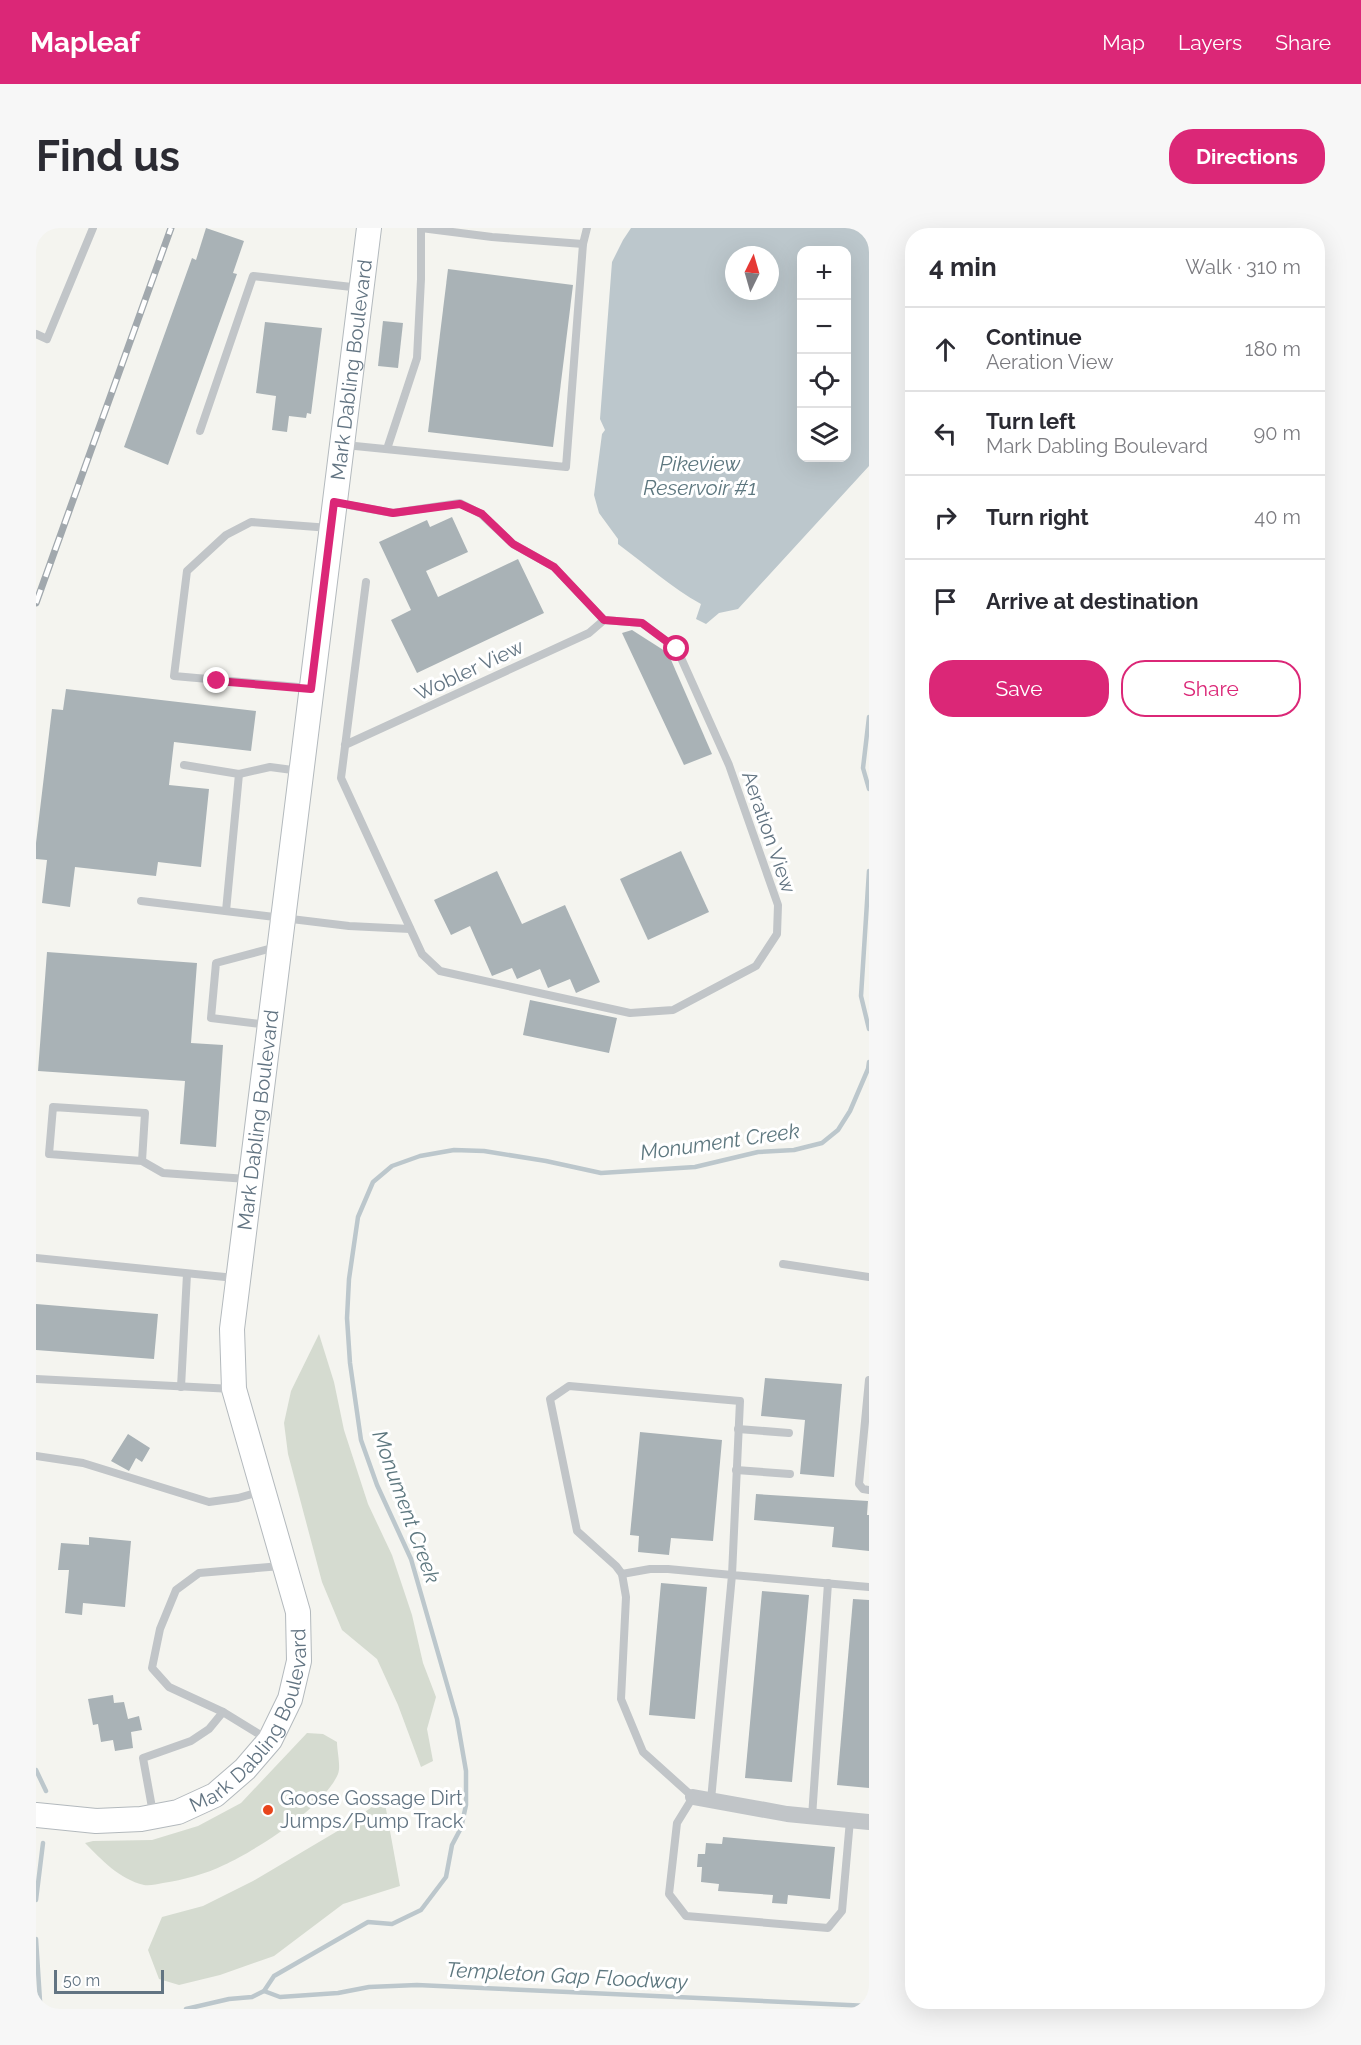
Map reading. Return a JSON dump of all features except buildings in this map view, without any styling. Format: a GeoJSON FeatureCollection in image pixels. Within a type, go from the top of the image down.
{"type":"FeatureCollection","features":[{"type":"Feature","properties":{"kind":"street","name":"Mark Dabling Boulevard"},"geometry":{"type":"LineString","coordinates":[[36,1815],[96,1821],[141,1819],[178,1812],[214,1795],[245,1769],[270,1740],[290,1700],[299,1660],[298,1612],[234,1389],[232,1329],[369,228]]}},
{"type":"Feature","properties":{"kind":"street"},"geometry":{"type":"LineString","coordinates":[[693,1797],[787,1814],[869,1822]]}},
{"type":"Feature","properties":{"kind":"lane"},"geometry":{"type":"LineString","coordinates":[[36,334],[47,339],[93,228]]}},
{"type":"Feature","properties":{"kind":"lane"},"geometry":{"type":"LineString","coordinates":[[387,449],[417,358],[421,228],[492,237],[583,244]]}},
{"type":"Feature","properties":{"kind":"lane"},"geometry":{"type":"LineString","coordinates":[[341,445],[566,466],[583,244],[587,228]]}},
{"type":"Feature","properties":{"kind":"lane"},"geometry":{"type":"LineString","coordinates":[[200,431],[253,276],[361,288]]}},
{"type":"Feature","properties":{"kind":"lane"},"geometry":{"type":"LineString","coordinates":[[334,502],[393,513],[460,504],[482,514],[513,544],[554,567],[604,620]]}},
{"type":"Feature","properties":{"kind":"lane"},"geometry":{"type":"LineString","coordinates":[[311,689],[174,676],[188,571],[210,549],[226,535],[251,522],[331,528]]}},
{"type":"Feature","properties":{"kind":"lane","name":"Aeration View"},"geometry":{"type":"LineString","coordinates":[[366,582],[341,778],[422,954],[440,971],[630,1013],[672,1010],[756,966],[777,934],[778,905],[729,765],[677,649],[642,623],[604,620]]}},
{"type":"Feature","properties":{"kind":"lane","name":"Wobler View"},"geometry":{"type":"LineString","coordinates":[[345,745],[589,633],[604,620]]}},
{"type":"Feature","properties":{"kind":"lane"},"geometry":{"type":"LineString","coordinates":[[184,765],[238,774],[270,767],[301,772]]}},
{"type":"Feature","properties":{"kind":"lane"},"geometry":{"type":"LineString","coordinates":[[226,911],[238,774]]}},
{"type":"Feature","properties":{"kind":"lane"},"geometry":{"type":"LineString","coordinates":[[141,901],[349,926],[410,929]]}},
{"type":"Feature","properties":{"kind":"lane"},"geometry":{"type":"LineString","coordinates":[[270,1025],[211,1018],[216,963],[279,946]]}},
{"type":"Feature","properties":{"kind":"lane"},"geometry":{"type":"LineString","coordinates":[[142,1161],[145,1113],[53,1107],[50,1154],[142,1161],[163,1173],[251,1179]]}},
{"type":"Feature","properties":{"kind":"lane"},"geometry":{"type":"LineString","coordinates":[[36,1258],[239,1278]]}},
{"type":"Feature","properties":{"kind":"lane"},"geometry":{"type":"LineString","coordinates":[[783,1264],[869,1277]]}},
{"type":"Feature","properties":{"kind":"lane"},"geometry":{"type":"LineString","coordinates":[[181,1387],[187,1274]]}},
{"type":"Feature","properties":{"kind":"lane"},"geometry":{"type":"LineString","coordinates":[[36,1379],[234,1389]]}},
{"type":"Feature","properties":{"kind":"lane"},"geometry":{"type":"LineString","coordinates":[[869,1380],[859,1484],[863,1489],[869,1490]]}},
{"type":"Feature","properties":{"kind":"lane"},"geometry":{"type":"LineString","coordinates":[[711,1800],[732,1575],[740,1401],[569,1386],[550,1399],[577,1531],[616,1566],[621,1574],[627,1597],[621,1700],[643,1752],[693,1797],[677,1823],[669,1894],[686,1916],[828,1928],[842,1911],[850,1820]]}},
{"type":"Feature","properties":{"kind":"lane"},"geometry":{"type":"LineString","coordinates":[[738,1429],[789,1433]]}},
{"type":"Feature","properties":{"kind":"lane"},"geometry":{"type":"LineString","coordinates":[[36,1456],[83,1462],[209,1502],[238,1498],[263,1491]]}},
{"type":"Feature","properties":{"kind":"lane"},"geometry":{"type":"LineString","coordinates":[[736,1470],[789,1474]]}},
{"type":"Feature","properties":{"kind":"lane"},"geometry":{"type":"LineString","coordinates":[[270,1740],[223,1712],[169,1687],[152,1668],[160,1629],[176,1590],[199,1573],[285,1565]]}},
{"type":"Feature","properties":{"kind":"lane"},"geometry":{"type":"LineString","coordinates":[[621,1574],[650,1569],[668,1569],[869,1587]]}},
{"type":"Feature","properties":{"kind":"lane"},"geometry":{"type":"LineString","coordinates":[[812,1816],[828,1583]]}},
{"type":"Feature","properties":{"kind":"lane"},"geometry":{"type":"LineString","coordinates":[[154,1817],[143,1758],[191,1741],[209,1729],[223,1712]]}},
{"type":"Feature","properties":{"kind":"shaded area"},"geometry":{"type":"Polygon","coordinates":[[[319,1334],[334,1382],[344,1430],[368,1504],[392,1555],[412,1615],[423,1663],[436,1697],[427,1729],[433,1761],[421,1767],[398,1705],[377,1659],[342,1630],[322,1582],[288,1454],[284,1423],[291,1391],[319,1334]]]}},
{"type":"Feature","properties":{"kind":"shaded area","name":"Goose Gossage Dirt Jumps/Pump Track"},"geometry":{"type":"Polygon","coordinates":[[[307,1733],[323,1734],[337,1742],[339,1771],[330,1787],[304,1814],[288,1826],[254,1849],[224,1865],[186,1878],[144,1885],[119,1874],[85,1843],[152,1840],[198,1826],[241,1803],[307,1733]]]}},
{"type":"Feature","properties":{"kind":"shaded area"},"geometry":{"type":"Polygon","coordinates":[[[384,1798],[400,1886],[343,1904],[274,1956],[220,1975],[179,1985],[159,1979],[148,1950],[162,1917],[203,1906],[253,1881],[346,1826],[384,1798]]]}},
{"type":"Feature","properties":{"kind":"water","name":"Pikeview Reservoir #1"},"geometry":{"type":"Polygon","coordinates":[[[631,228],[869,228],[869,466],[738,609],[719,613],[706,624],[696,619],[701,604],[618,544],[618,539],[599,513],[594,495],[602,434],[605,430],[600,419],[612,262],[631,228]]]}},
{"type":"Feature","properties":{"kind":"waterway","name":"Monument Creek"},"geometry":{"type":"LineString","coordinates":[[869,717],[863,768],[869,789]]}},
{"type":"Feature","properties":{"kind":"waterway","name":"Monument Creek"},"geometry":{"type":"LineString","coordinates":[[869,871],[861,996],[869,1029]]}},
{"type":"Feature","properties":{"kind":"waterway","name":"Monument Creek"},"geometry":{"type":"LineString","coordinates":[[186,2009],[229,1999],[252,1997],[264,1991],[274,1976],[368,1922],[392,1924],[421,1910],[446,1877],[452,1845],[461,1828],[466,1805],[466,1771],[457,1719],[411,1559],[377,1485],[361,1440],[350,1363],[347,1318],[349,1279],[358,1217],[373,1182],[392,1166],[420,1156],[454,1150],[484,1151],[601,1173],[695,1167],[758,1152],[794,1150],[822,1143],[838,1130],[850,1111],[869,1062]]}},
{"type":"Feature","properties":{"kind":"waterway"},"geometry":{"type":"LineString","coordinates":[[36,1770],[46,1791]]}},
{"type":"Feature","properties":{"kind":"waterway"},"geometry":{"type":"LineString","coordinates":[[36,1900],[43,1843]]}},
{"type":"Feature","properties":{"kind":"waterway"},"geometry":{"type":"LineString","coordinates":[[36,1939],[40,2001],[36,2003]]}},
{"type":"Feature","properties":{"kind":"waterway","name":"Templeton Gap Floodway"},"geometry":{"type":"LineString","coordinates":[[264,1991],[280,1997],[338,1993],[369,1987],[417,1985],[869,2006]]}},
{"type":"Feature","properties":{"kind":"railway"},"geometry":{"type":"LineString","coordinates":[[36,603],[171,228]]}},
{"type":"Feature","properties":{"kind":"place","name":"Goose Gossage Dirt Jumps/Pump Track"},"geometry":{"type":"Point","coordinates":[268,1810]}},
{"type":"Feature","properties":{"kind":"route"},"geometry":{"type":"LineString","coordinates":[[217,681],[311,689],[334,502],[393,513],[460,504],[482,514],[513,544],[554,567],[604,620],[642,623],[677,649]]}}]}
